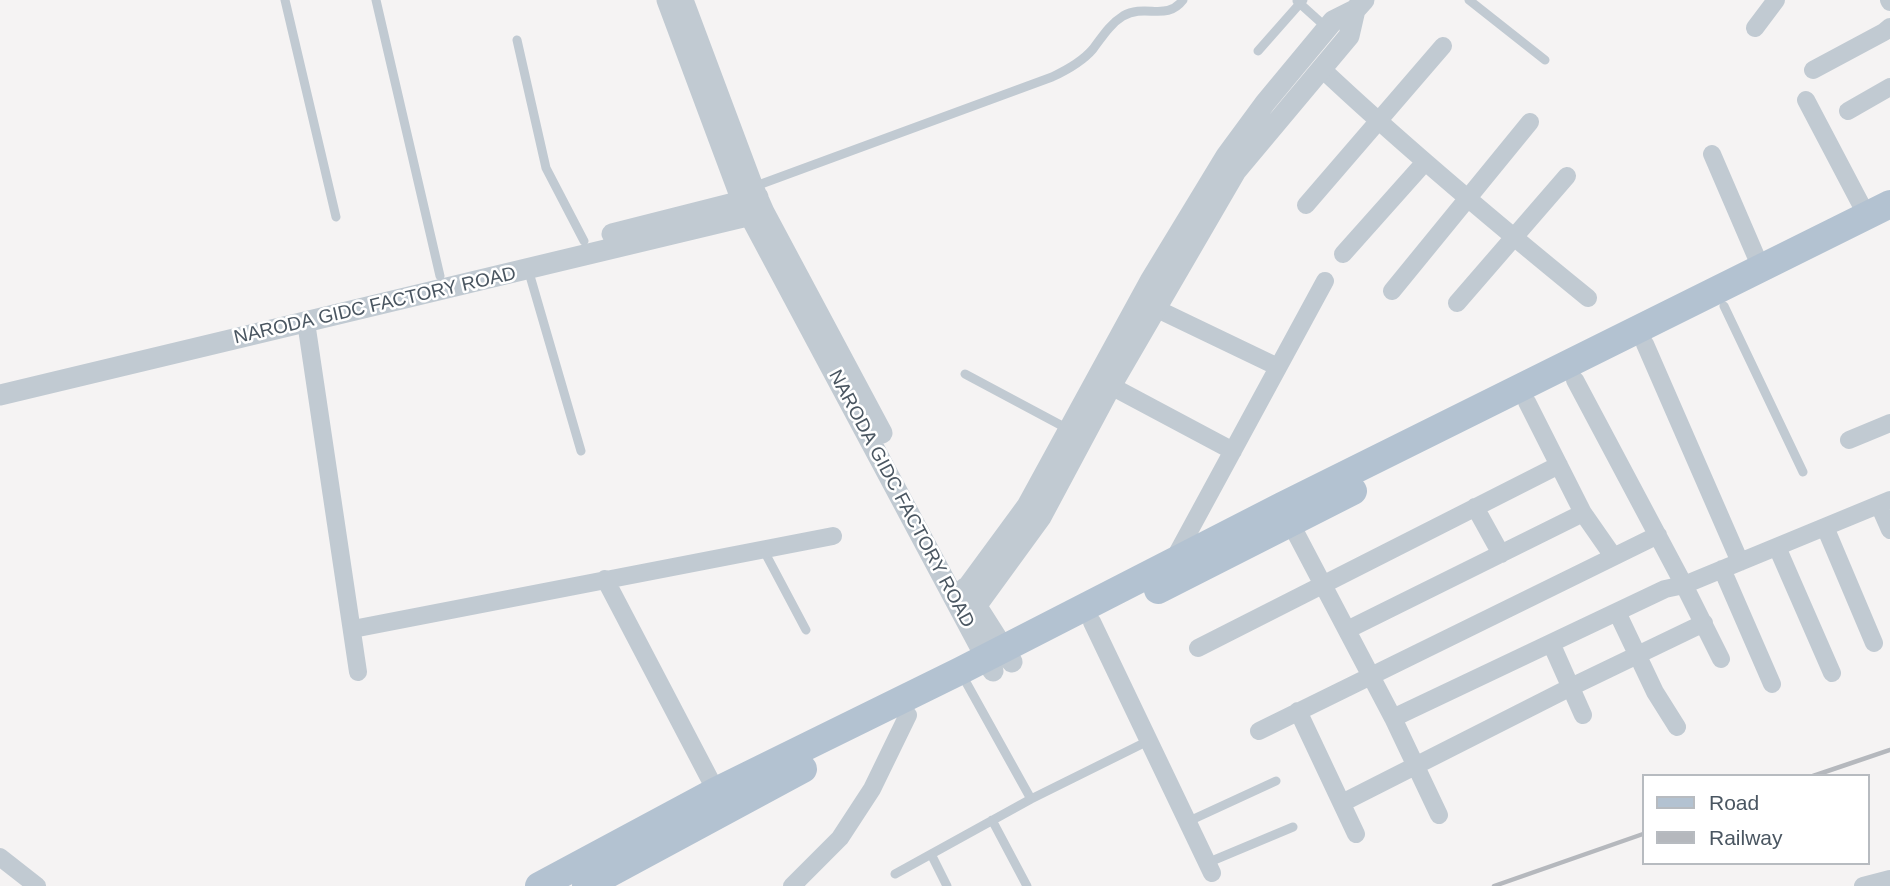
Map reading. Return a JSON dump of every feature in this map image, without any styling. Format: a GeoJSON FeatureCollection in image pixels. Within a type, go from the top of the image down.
{"type":"FeatureCollection","features":[{"type":"Feature","properties":{"kind":"main road"},"geometry":{"type":"LineString","coordinates":[[539,886],[716,791],[964,677],[1173,561],[1761,268],[1882,214]]}},
{"type":"Feature","properties":{"kind":"main road"},"geometry":{"type":"LineString","coordinates":[[999,659],[1092,622],[1291,524],[1527,402],[1724,306],[1882,214]]}},
{"type":"Feature","properties":{"kind":"main road"},"geometry":{"type":"LineString","coordinates":[[586,886],[704,820],[908,715],[964,677]]}},
{"type":"Feature","properties":{"kind":"street","name":"NARODA GIDC FACTORY ROAD"},"geometry":{"type":"LineString","coordinates":[[667,0],[753,203],[966,605],[999,659]]}},
{"type":"Feature","properties":{"kind":"street","name":"NARODA GIDC FACTORY ROAD"},"geometry":{"type":"LineString","coordinates":[[683,0],[753,203]]}},
{"type":"Feature","properties":{"kind":"street"},"geometry":{"type":"LineString","coordinates":[[1755,28],[1776,0]]}},
{"type":"Feature","properties":{"kind":"street"},"geometry":{"type":"LineString","coordinates":[[966,605],[1027,506],[1150,281],[1226,156],[1327,28],[1359,5]]}},
{"type":"Feature","properties":{"kind":"street"},"geometry":{"type":"LineString","coordinates":[[966,605],[1041,517],[1111,386],[1236,171],[1349,36],[1359,5]]}},
{"type":"Feature","properties":{"kind":"street"},"geometry":{"type":"LineString","coordinates":[[1813,70],[1890,27]]}},
{"type":"Feature","properties":{"kind":"street"},"geometry":{"type":"LineString","coordinates":[[1306,205],[1443,46]]}},
{"type":"Feature","properties":{"kind":"street"},"geometry":{"type":"LineString","coordinates":[[1321,68],[1467,200],[1588,298]]}},
{"type":"Feature","properties":{"kind":"street"},"geometry":{"type":"LineString","coordinates":[[1848,111],[1890,87]]}},
{"type":"Feature","properties":{"kind":"street"},"geometry":{"type":"LineString","coordinates":[[1806,100],[1882,214]]}},
{"type":"Feature","properties":{"kind":"street"},"geometry":{"type":"LineString","coordinates":[[1392,291],[1530,122]]}},
{"type":"Feature","properties":{"kind":"street"},"geometry":{"type":"LineString","coordinates":[[1712,154],[1761,268]]}},
{"type":"Feature","properties":{"kind":"street"},"geometry":{"type":"LineString","coordinates":[[1343,254],[1425,162]]}},
{"type":"Feature","properties":{"kind":"street"},"geometry":{"type":"LineString","coordinates":[[1457,303],[1567,176]]}},
{"type":"Feature","properties":{"kind":"street","name":"NARODA GIDC FACTORY ROAD"},"geometry":{"type":"LineString","coordinates":[[0,380],[753,203]]}},
{"type":"Feature","properties":{"kind":"street","name":"NARODA GIDC FACTORY ROAD"},"geometry":{"type":"LineString","coordinates":[[0,395],[528,269],[753,203]]}},
{"type":"Feature","properties":{"kind":"street"},"geometry":{"type":"LineString","coordinates":[[1173,561],[1325,281]]}},
{"type":"Feature","properties":{"kind":"street"},"geometry":{"type":"LineString","coordinates":[[1155,308],[1278,368]]}},
{"type":"Feature","properties":{"kind":"street"},"geometry":{"type":"LineString","coordinates":[[306,322],[358,672]]}},
{"type":"Feature","properties":{"kind":"street"},"geometry":{"type":"LineString","coordinates":[[1645,344],[1740,562]]}},
{"type":"Feature","properties":{"kind":"street"},"geometry":{"type":"LineString","coordinates":[[1575,380],[1721,659]]}},
{"type":"Feature","properties":{"kind":"street"},"geometry":{"type":"LineString","coordinates":[[1111,386],[1233,451]]}},
{"type":"Feature","properties":{"kind":"street"},"geometry":{"type":"LineString","coordinates":[[1527,402],[1583,513],[1613,556]]}},
{"type":"Feature","properties":{"kind":"street"},"geometry":{"type":"LineString","coordinates":[[1849,440],[1890,423]]}},
{"type":"Feature","properties":{"kind":"street"},"geometry":{"type":"LineString","coordinates":[[1198,648],[1559,465]]}},
{"type":"Feature","properties":{"kind":"street"},"geometry":{"type":"LineString","coordinates":[[1393,718],[1665,589],[1684,585],[1884,502],[1890,530]]}},
{"type":"Feature","properties":{"kind":"street"},"geometry":{"type":"LineString","coordinates":[[1475,507],[1501,554]]}},
{"type":"Feature","properties":{"kind":"street"},"geometry":{"type":"LineString","coordinates":[[1347,630],[1583,513]]}},
{"type":"Feature","properties":{"kind":"street"},"geometry":{"type":"LineString","coordinates":[[1291,524],[1393,718],[1439,815]]}},
{"type":"Feature","properties":{"kind":"street"},"geometry":{"type":"LineString","coordinates":[[1825,527],[1874,643]]}},
{"type":"Feature","properties":{"kind":"street"},"geometry":{"type":"LineString","coordinates":[[1259,731],[1370,674],[1658,535]]}},
{"type":"Feature","properties":{"kind":"street"},"geometry":{"type":"LineString","coordinates":[[353,629],[833,536]]}},
{"type":"Feature","properties":{"kind":"street"},"geometry":{"type":"LineString","coordinates":[[1777,547],[1832,673]]}},
{"type":"Feature","properties":{"kind":"street"},"geometry":{"type":"LineString","coordinates":[[1722,569],[1772,684]]}},
{"type":"Feature","properties":{"kind":"street"},"geometry":{"type":"LineString","coordinates":[[604,579],[716,791]]}},
{"type":"Feature","properties":{"kind":"street"},"geometry":{"type":"LineString","coordinates":[[1617,612],[1655,692],[1677,727]]}},
{"type":"Feature","properties":{"kind":"street"},"geometry":{"type":"LineString","coordinates":[[1092,622],[1209,868]]}},
{"type":"Feature","properties":{"kind":"street"},"geometry":{"type":"LineString","coordinates":[[1342,803],[1570,687],[1704,623]]}},
{"type":"Feature","properties":{"kind":"street"},"geometry":{"type":"LineString","coordinates":[[1551,643],[1583,715]]}},
{"type":"Feature","properties":{"kind":"street"},"geometry":{"type":"LineString","coordinates":[[1298,711],[1356,834]]}},
{"type":"Feature","properties":{"kind":"street"},"geometry":{"type":"LineString","coordinates":[[792,886],[840,838],[872,789],[908,715]]}},
{"type":"Feature","properties":{"kind":"street"},"geometry":{"type":"LineString","coordinates":[[0,857],[37,886]]}},
{"type":"Feature","properties":{"kind":"street"},"geometry":{"type":"LineString","coordinates":[[1863,886],[1890,879]]}},
{"type":"Feature","properties":{"kind":"lane"},"geometry":{"type":"LineString","coordinates":[[285,0],[336,217]]}},
{"type":"Feature","properties":{"kind":"lane"},"geometry":{"type":"LineString","coordinates":[[376,0],[440,276]]}},
{"type":"Feature","properties":{"kind":"lane"},"geometry":{"type":"LineString","coordinates":[[753,203],[1052,78],[1084,58],[1122,16],[1142,9],[1168,12],[1174,10],[1183,0]]}},
{"type":"Feature","properties":{"kind":"lane"},"geometry":{"type":"LineString","coordinates":[[1469,0],[1545,60]]}},
{"type":"Feature","properties":{"kind":"lane"},"geometry":{"type":"LineString","coordinates":[[1258,51],[1299,1],[1327,28]]}},
{"type":"Feature","properties":{"kind":"lane"},"geometry":{"type":"LineString","coordinates":[[517,40],[546,168],[584,241]]}},
{"type":"Feature","properties":{"kind":"lane"},"geometry":{"type":"LineString","coordinates":[[528,269],[580,451]]}},
{"type":"Feature","properties":{"kind":"lane"},"geometry":{"type":"LineString","coordinates":[[1724,306],[1804,472]]}},
{"type":"Feature","properties":{"kind":"lane"},"geometry":{"type":"LineString","coordinates":[[965,374],[1070,430]]}},
{"type":"Feature","properties":{"kind":"lane"},"geometry":{"type":"LineString","coordinates":[[763,549],[806,630]]}},
{"type":"Feature","properties":{"kind":"lane"},"geometry":{"type":"LineString","coordinates":[[964,677],[1031,799]]}},
{"type":"Feature","properties":{"kind":"lane"},"geometry":{"type":"LineString","coordinates":[[895,874],[1031,799],[1148,741]]}},
{"type":"Feature","properties":{"kind":"lane"},"geometry":{"type":"LineString","coordinates":[[1187,822],[1276,781]]}},
{"type":"Feature","properties":{"kind":"lane"},"geometry":{"type":"LineString","coordinates":[[992,820],[1027,886]]}},
{"type":"Feature","properties":{"kind":"lane"},"geometry":{"type":"LineString","coordinates":[[1209,868],[1293,827]]}},
{"type":"Feature","properties":{"kind":"lane"},"geometry":{"type":"LineString","coordinates":[[931,854],[947,886]]}},
{"type":"Feature","properties":{"kind":"railway"},"geometry":{"type":"LineString","coordinates":[[1819,774],[1890,750]]}},
{"type":"Feature","properties":{"kind":"railway"},"geometry":{"type":"LineString","coordinates":[[1494,886],[1642,834]]}}]}
